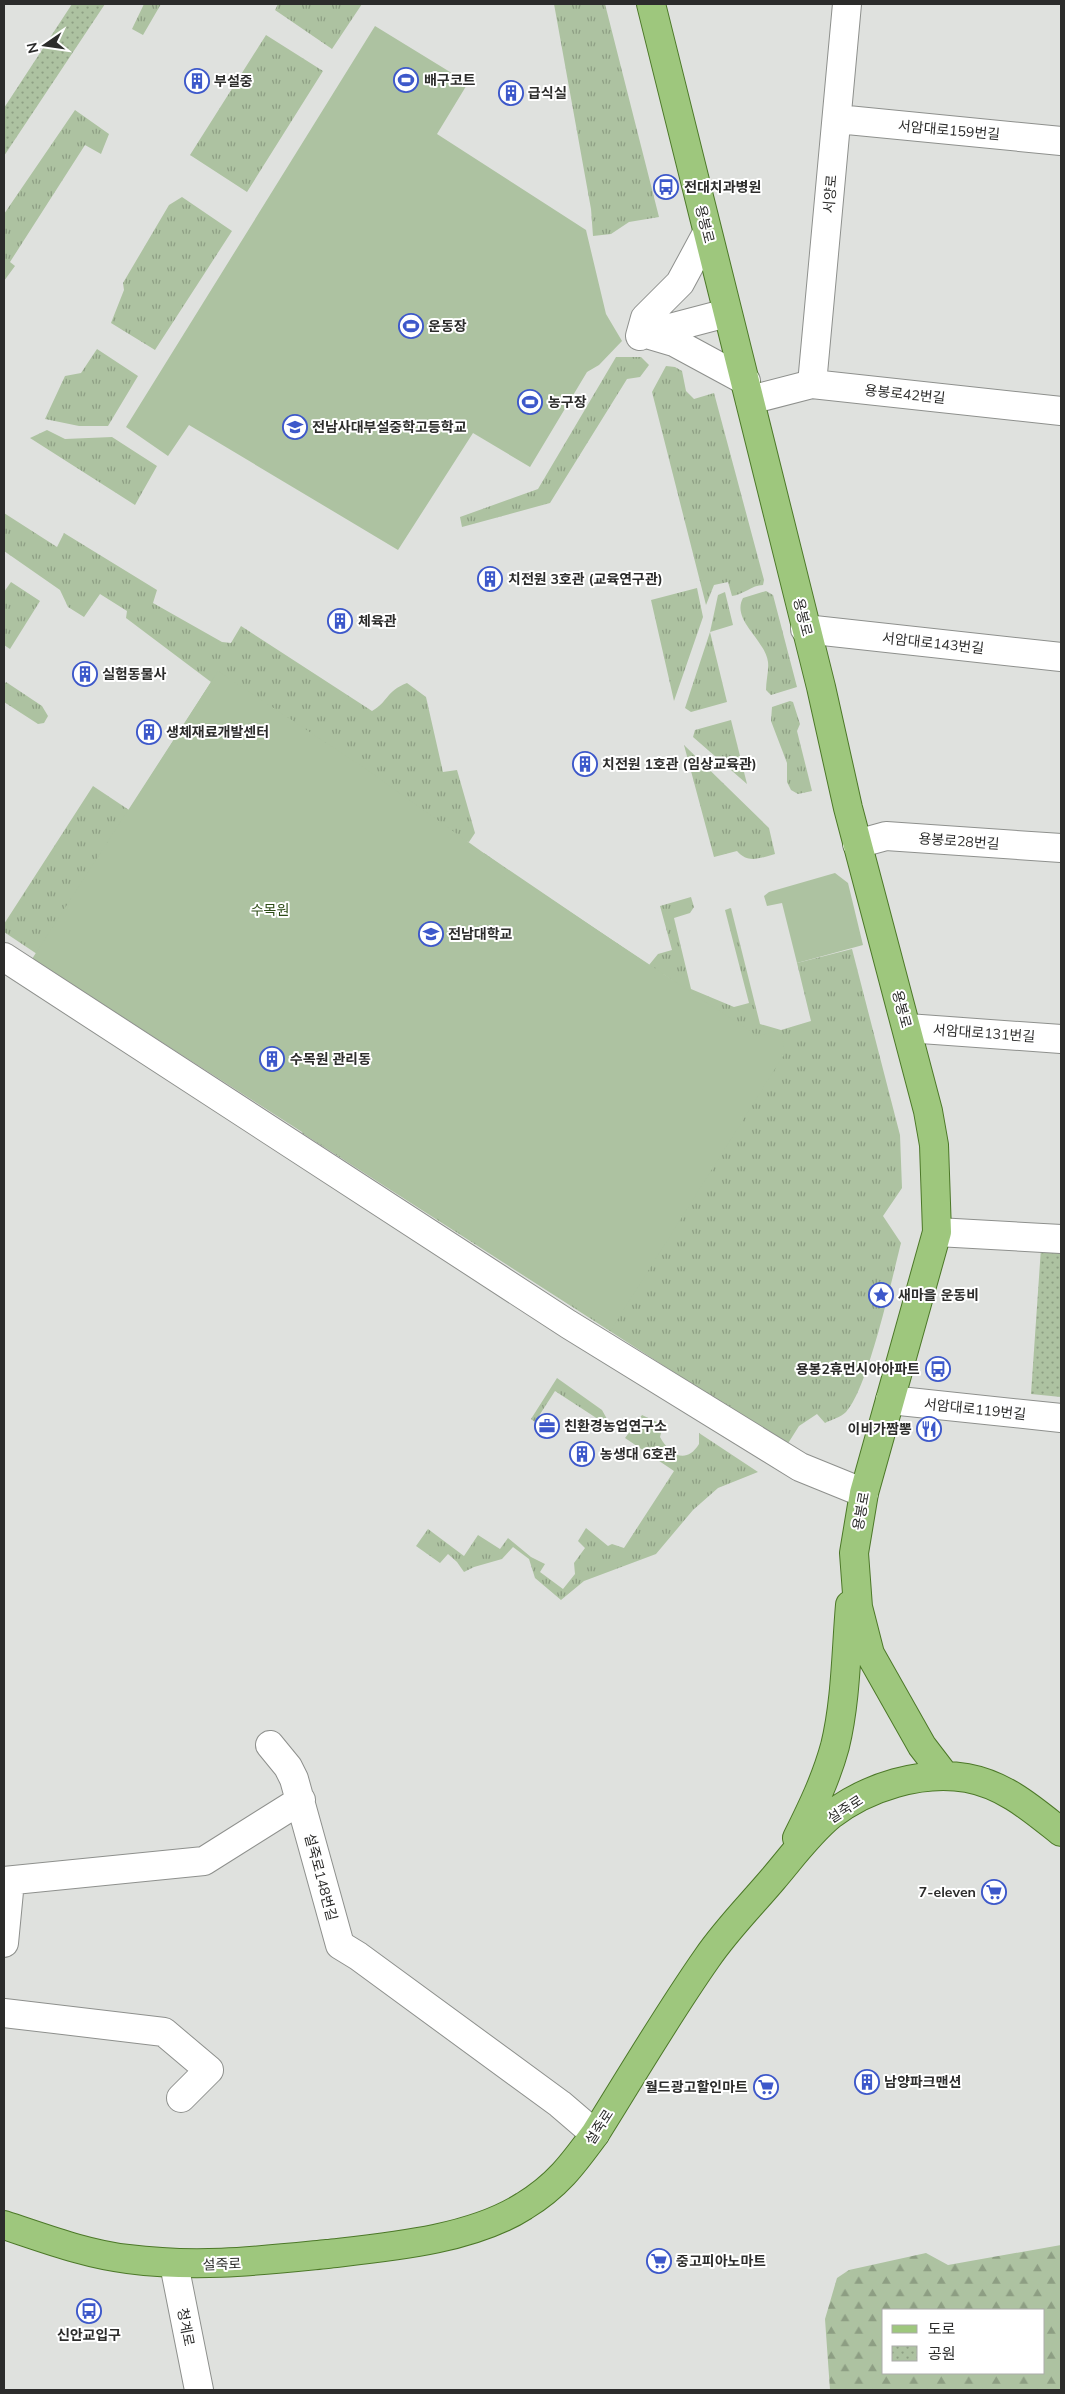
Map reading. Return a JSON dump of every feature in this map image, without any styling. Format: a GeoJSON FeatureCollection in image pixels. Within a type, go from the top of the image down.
{"type":"FeatureCollection","features":[{"type":"Feature","properties":{"kind":"main road","name":"용봉로"},"geometry":{"type":"LineString","coordinates":[[651,4],[748,391],[857,844],[928,1111],[934,1144],[937,1232],[864,1493],[854,1554],[858,1607],[870,1654],[922,1746],[945,1776]]}},
{"type":"Feature","properties":{"kind":"main road"},"geometry":{"type":"LineString","coordinates":[[782,1868],[819,1794],[835,1746],[843,1694],[854,1554]]}},
{"type":"Feature","properties":{"kind":"main road","name":"설죽로"},"geometry":{"type":"LineString","coordinates":[[4,2225],[84,2251],[126,2259],[174,2264],[240,2263],[380,2248],[465,2231],[498,2219],[523,2207],[555,2184],[595,2134],[707,1956],[782,1868],[830,1816],[867,1794],[900,1783],[945,1776],[967,1778],[1012,1794],[1061,1832]]}},
{"type":"Feature","properties":{"kind":"street","name":"서양로"},"geometry":{"type":"LineString","coordinates":[[812,384],[847,4]]}},
{"type":"Feature","properties":{"kind":"street","name":"서암대로159번길"},"geometry":{"type":"LineString","coordinates":[[836,119],[1061,140]]}},
{"type":"Feature","properties":{"kind":"street"},"geometry":{"type":"LineString","coordinates":[[636,337],[645,318],[680,283],[708,233]]}},
{"type":"Feature","properties":{"kind":"street"},"geometry":{"type":"LineString","coordinates":[[636,337],[727,313]]}},
{"type":"Feature","properties":{"kind":"street"},"geometry":{"type":"LineString","coordinates":[[636,337],[674,342],[748,391]]}},
{"type":"Feature","properties":{"kind":"street","name":"용봉로42번길"},"geometry":{"type":"LineString","coordinates":[[748,391],[812,384],[1061,411]]}},
{"type":"Feature","properties":{"kind":"street","name":"서암대로143번길"},"geometry":{"type":"LineString","coordinates":[[805,629],[1061,656]]}},
{"type":"Feature","properties":{"kind":"street","name":"용봉로28번길"},"geometry":{"type":"LineString","coordinates":[[857,844],[886,836],[1061,848]]}},
{"type":"Feature","properties":{"kind":"street"},"geometry":{"type":"LineString","coordinates":[[4,957],[568,1324],[800,1467],[864,1493]]}},
{"type":"Feature","properties":{"kind":"street","name":"서암대로131번길"},"geometry":{"type":"LineString","coordinates":[[906,1028],[1061,1039]]}},
{"type":"Feature","properties":{"kind":"street"},"geometry":{"type":"LineString","coordinates":[[937,1232],[1061,1239]]}},
{"type":"Feature","properties":{"kind":"street","name":"서암대로119번길"},"geometry":{"type":"LineString","coordinates":[[890,1400],[1061,1418]]}},
{"type":"Feature","properties":{"kind":"street","name":"설죽로148번길"},"geometry":{"type":"LineString","coordinates":[[270,1745],[288,1767],[301,1800],[340,1945],[358,1956],[560,2104],[595,2134]]}},
{"type":"Feature","properties":{"kind":"street"},"geometry":{"type":"LineString","coordinates":[[4,1943],[7,1881],[204,1861],[301,1800]]}},
{"type":"Feature","properties":{"kind":"street"},"geometry":{"type":"LineString","coordinates":[[4,2013],[164,2032],[210,2070],[181,2098]]}},
{"type":"Feature","properties":{"kind":"street","name":"청계로"},"geometry":{"type":"LineString","coordinates":[[174,2264],[199,2390]]}},
{"type":"Feature","properties":{"kind":"green space"},"geometry":{"type":"Polygon","coordinates":[[[72,4],[105,4],[4,156],[4,108],[72,4]]]}},
{"type":"Feature","properties":{"kind":"green space"},"geometry":{"type":"Polygon","coordinates":[[[144,4],[161,4],[143,35],[132,29],[144,4]]]}},
{"type":"Feature","properties":{"kind":"green space"},"geometry":{"type":"Polygon","coordinates":[[[278,4],[362,4],[332,49],[275,10],[278,4]]]}},
{"type":"Feature","properties":{"kind":"green space"},"geometry":{"type":"Polygon","coordinates":[[[554,4],[605,4],[659,217],[629,222],[611,234],[593,236],[591,209],[554,4]]]}},
{"type":"Feature","properties":{"kind":"green space","name":"운동장"},"geometry":{"type":"Polygon","coordinates":[[[375,26],[468,83],[437,134],[586,230],[606,314],[622,341],[599,365],[587,372],[530,467],[473,433],[398,550],[189,425],[168,456],[126,427],[375,26]]]}},
{"type":"Feature","properties":{"kind":"green space"},"geometry":{"type":"Polygon","coordinates":[[[266,35],[323,71],[247,192],[190,155],[266,35]]]}},
{"type":"Feature","properties":{"kind":"green space"},"geometry":{"type":"Polygon","coordinates":[[[75,110],[109,134],[101,154],[85,145],[10,262],[15,266],[4,281],[4,214],[75,110]]]}},
{"type":"Feature","properties":{"kind":"green space"},"geometry":{"type":"Polygon","coordinates":[[[182,197],[232,231],[155,350],[111,323],[124,290],[123,283],[169,205],[182,197]]]}},
{"type":"Feature","properties":{"kind":"green space"},"geometry":{"type":"Polygon","coordinates":[[[97,349],[138,376],[108,426],[79,426],[45,419],[65,376],[81,373],[97,349]]]}},
{"type":"Feature","properties":{"kind":"green space"},"geometry":{"type":"Polygon","coordinates":[[[616,357],[641,357],[649,365],[640,377],[627,379],[550,503],[462,527],[460,517],[538,489],[616,357]]]}},
{"type":"Feature","properties":{"kind":"green space"},"geometry":{"type":"Polygon","coordinates":[[[666,366],[675,367],[682,371],[686,391],[694,399],[714,393],[764,580],[763,585],[732,596],[728,582],[714,585],[706,605],[652,392],[666,366]]]}},
{"type":"Feature","properties":{"kind":"green space"},"geometry":{"type":"Polygon","coordinates":[[[47,430],[65,439],[112,437],[157,466],[135,505],[30,438],[47,430]]]}},
{"type":"Feature","properties":{"kind":"green space"},"geometry":{"type":"Polygon","coordinates":[[[4,513],[57,547],[64,533],[157,590],[153,603],[222,642],[231,643],[241,626],[372,711],[395,689],[407,683],[426,697],[443,772],[457,770],[475,833],[469,842],[140,793],[211,682],[126,618],[127,611],[100,594],[84,617],[68,607],[60,590],[4,551],[4,513]]]}},
{"type":"Feature","properties":{"kind":"green space"},"geometry":{"type":"Polygon","coordinates":[[[11,582],[40,601],[10,649],[4,645],[4,592],[11,582]]]}},
{"type":"Feature","properties":{"kind":"green space"},"geometry":{"type":"Polygon","coordinates":[[[697,588],[703,617],[674,701],[651,600],[697,588]]]}},
{"type":"Feature","properties":{"kind":"green space"},"geometry":{"type":"Polygon","coordinates":[[[766,591],[773,595],[797,687],[771,695],[766,690],[768,662],[766,654],[741,614],[743,598],[766,591]]]}},
{"type":"Feature","properties":{"kind":"green space"},"geometry":{"type":"Polygon","coordinates":[[[725,592],[733,625],[710,632],[718,595],[725,592]]]}},
{"type":"Feature","properties":{"kind":"green space"},"geometry":{"type":"Polygon","coordinates":[[[710,632],[727,702],[691,712],[685,708],[710,632]]]}},
{"type":"Feature","properties":{"kind":"green space","name":"수목원"},"geometry":{"type":"Polygon","coordinates":[[[218,671],[373,774],[516,876],[757,1036],[781,1030],[785,1053],[611,1330],[32,959],[218,671]]]}},
{"type":"Feature","properties":{"kind":"green space"},"geometry":{"type":"Polygon","coordinates":[[[6,682],[42,706],[48,716],[44,723],[38,724],[4,702],[4,685],[6,682]]]}},
{"type":"Feature","properties":{"kind":"green space"},"geometry":{"type":"Polygon","coordinates":[[[790,701],[793,702],[800,724],[797,731],[812,791],[798,794],[791,790],[787,782],[787,763],[771,721],[772,707],[790,701]]]}},
{"type":"Feature","properties":{"kind":"green space"},"geometry":{"type":"Polygon","coordinates":[[[731,720],[747,784],[693,737],[695,730],[731,720]]]}},
{"type":"Feature","properties":{"kind":"green space"},"geometry":{"type":"Polygon","coordinates":[[[684,745],[769,828],[775,854],[750,859],[745,858],[737,851],[714,857],[684,745]]]}},
{"type":"Feature","properties":{"kind":"green space"},"geometry":{"type":"Polygon","coordinates":[[[93,786],[132,812],[40,956],[4,932],[4,924],[93,786]]]}},
{"type":"Feature","properties":{"kind":"green space"},"geometry":{"type":"Polygon","coordinates":[[[484,853],[649,965],[658,954],[672,950],[660,906],[691,897],[694,907],[690,913],[674,918],[691,989],[734,1007],[749,1003],[725,910],[731,908],[760,1024],[781,1030],[811,1021],[797,963],[852,949],[900,1135],[902,1188],[883,1216],[901,1243],[871,1358],[863,1381],[846,1412],[825,1423],[817,1414],[799,1426],[787,1445],[302,1133],[321,1104],[563,1266],[572,1251],[521,1220],[580,1126],[653,1176],[664,1159],[674,1110],[704,1094],[678,1057],[657,1138],[649,1151],[590,1113],[673,981],[663,974],[577,1111],[490,1055],[521,905],[473,874],[484,853]]]}},
{"type":"Feature","properties":{"kind":"green space"},"geometry":{"type":"Polygon","coordinates":[[[835,873],[848,883],[863,945],[797,963],[782,903],[767,906],[764,896],[769,892],[835,873]]]}},
{"type":"Feature","properties":{"kind":"green space"},"geometry":{"type":"Polygon","coordinates":[[[1041,1248],[1061,1250],[1061,1397],[1031,1394],[1041,1248]]]}},
{"type":"Feature","properties":{"kind":"green space"},"geometry":{"type":"Polygon","coordinates":[[[557,1378],[602,1410],[607,1419],[604,1423],[555,1391],[535,1422],[531,1419],[557,1378]]]}},
{"type":"Feature","properties":{"kind":"green space"},"geometry":{"type":"Polygon","coordinates":[[[642,1415],[663,1425],[660,1437],[673,1453],[684,1456],[689,1454],[699,1444],[699,1433],[758,1472],[718,1488],[693,1510],[656,1554],[584,1581],[561,1600],[535,1578],[529,1559],[513,1547],[502,1559],[464,1572],[448,1554],[440,1563],[416,1546],[428,1529],[464,1556],[478,1535],[500,1549],[508,1538],[531,1557],[545,1564],[540,1572],[563,1589],[575,1574],[574,1563],[585,1548],[578,1541],[586,1528],[608,1546],[612,1544],[624,1548],[674,1471],[625,1438],[642,1415]]]}},
{"type":"Feature","properties":{"kind":"green space"},"geometry":{"type":"Polygon","coordinates":[[[1061,2245],[1061,2390],[830,2390],[825,2319],[837,2278],[849,2270],[926,2253],[948,2265],[1061,2245]]]}},
{"type":"Feature","properties":{"kind":"place","name":"배구코트"},"geometry":{"type":"Point","coordinates":[406,80]}},
{"type":"Feature","properties":{"kind":"place","name":"부설중"},"geometry":{"type":"Point","coordinates":[197,81]}},
{"type":"Feature","properties":{"kind":"place","name":"급식실"},"geometry":{"type":"Point","coordinates":[511,93]}},
{"type":"Feature","properties":{"kind":"place","name":"전대치과병원"},"geometry":{"type":"Point","coordinates":[666,187]}},
{"type":"Feature","properties":{"kind":"place","name":"운동장"},"geometry":{"type":"Point","coordinates":[411,326]}},
{"type":"Feature","properties":{"kind":"place","name":"농구장"},"geometry":{"type":"Point","coordinates":[530,402]}},
{"type":"Feature","properties":{"kind":"place","name":"전남사대부설중학고등학교"},"geometry":{"type":"Point","coordinates":[295,427]}},
{"type":"Feature","properties":{"kind":"place","name":"치전원 3호관 (교육연구관)"},"geometry":{"type":"Point","coordinates":[490,579]}},
{"type":"Feature","properties":{"kind":"place","name":"체육관"},"geometry":{"type":"Point","coordinates":[340,621]}},
{"type":"Feature","properties":{"kind":"place","name":"실험동물사"},"geometry":{"type":"Point","coordinates":[85,674]}},
{"type":"Feature","properties":{"kind":"place","name":"생체재료개발센터"},"geometry":{"type":"Point","coordinates":[149,732]}},
{"type":"Feature","properties":{"kind":"place","name":"치전원 1호관 (임상교육관)"},"geometry":{"type":"Point","coordinates":[585,764]}},
{"type":"Feature","properties":{"kind":"place","name":"전남대학교"},"geometry":{"type":"Point","coordinates":[431,934]}},
{"type":"Feature","properties":{"kind":"place","name":"수목원 관리동"},"geometry":{"type":"Point","coordinates":[272,1059]}},
{"type":"Feature","properties":{"kind":"place","name":"새마을 운동비"},"geometry":{"type":"Point","coordinates":[881,1295]}},
{"type":"Feature","properties":{"kind":"place","name":"용봉2휴먼시아아파트"},"geometry":{"type":"Point","coordinates":[938,1369]}},
{"type":"Feature","properties":{"kind":"place","name":"친환경농업연구소"},"geometry":{"type":"Point","coordinates":[547,1426]}},
{"type":"Feature","properties":{"kind":"place","name":"이비가짬뽕"},"geometry":{"type":"Point","coordinates":[929,1429]}},
{"type":"Feature","properties":{"kind":"place","name":"농생대 6호관"},"geometry":{"type":"Point","coordinates":[582,1454]}},
{"type":"Feature","properties":{"kind":"place","name":"7-eleven"},"geometry":{"type":"Point","coordinates":[994,1892]}},
{"type":"Feature","properties":{"kind":"place","name":"남양파크맨션"},"geometry":{"type":"Point","coordinates":[867,2082]}},
{"type":"Feature","properties":{"kind":"place","name":"월드광고할인마트"},"geometry":{"type":"Point","coordinates":[766,2087]}},
{"type":"Feature","properties":{"kind":"place","name":"중고피아노마트"},"geometry":{"type":"Point","coordinates":[659,2261]}},
{"type":"Feature","properties":{"kind":"place","name":"신안교입구"},"geometry":{"type":"Point","coordinates":[89,2311]}}]}
